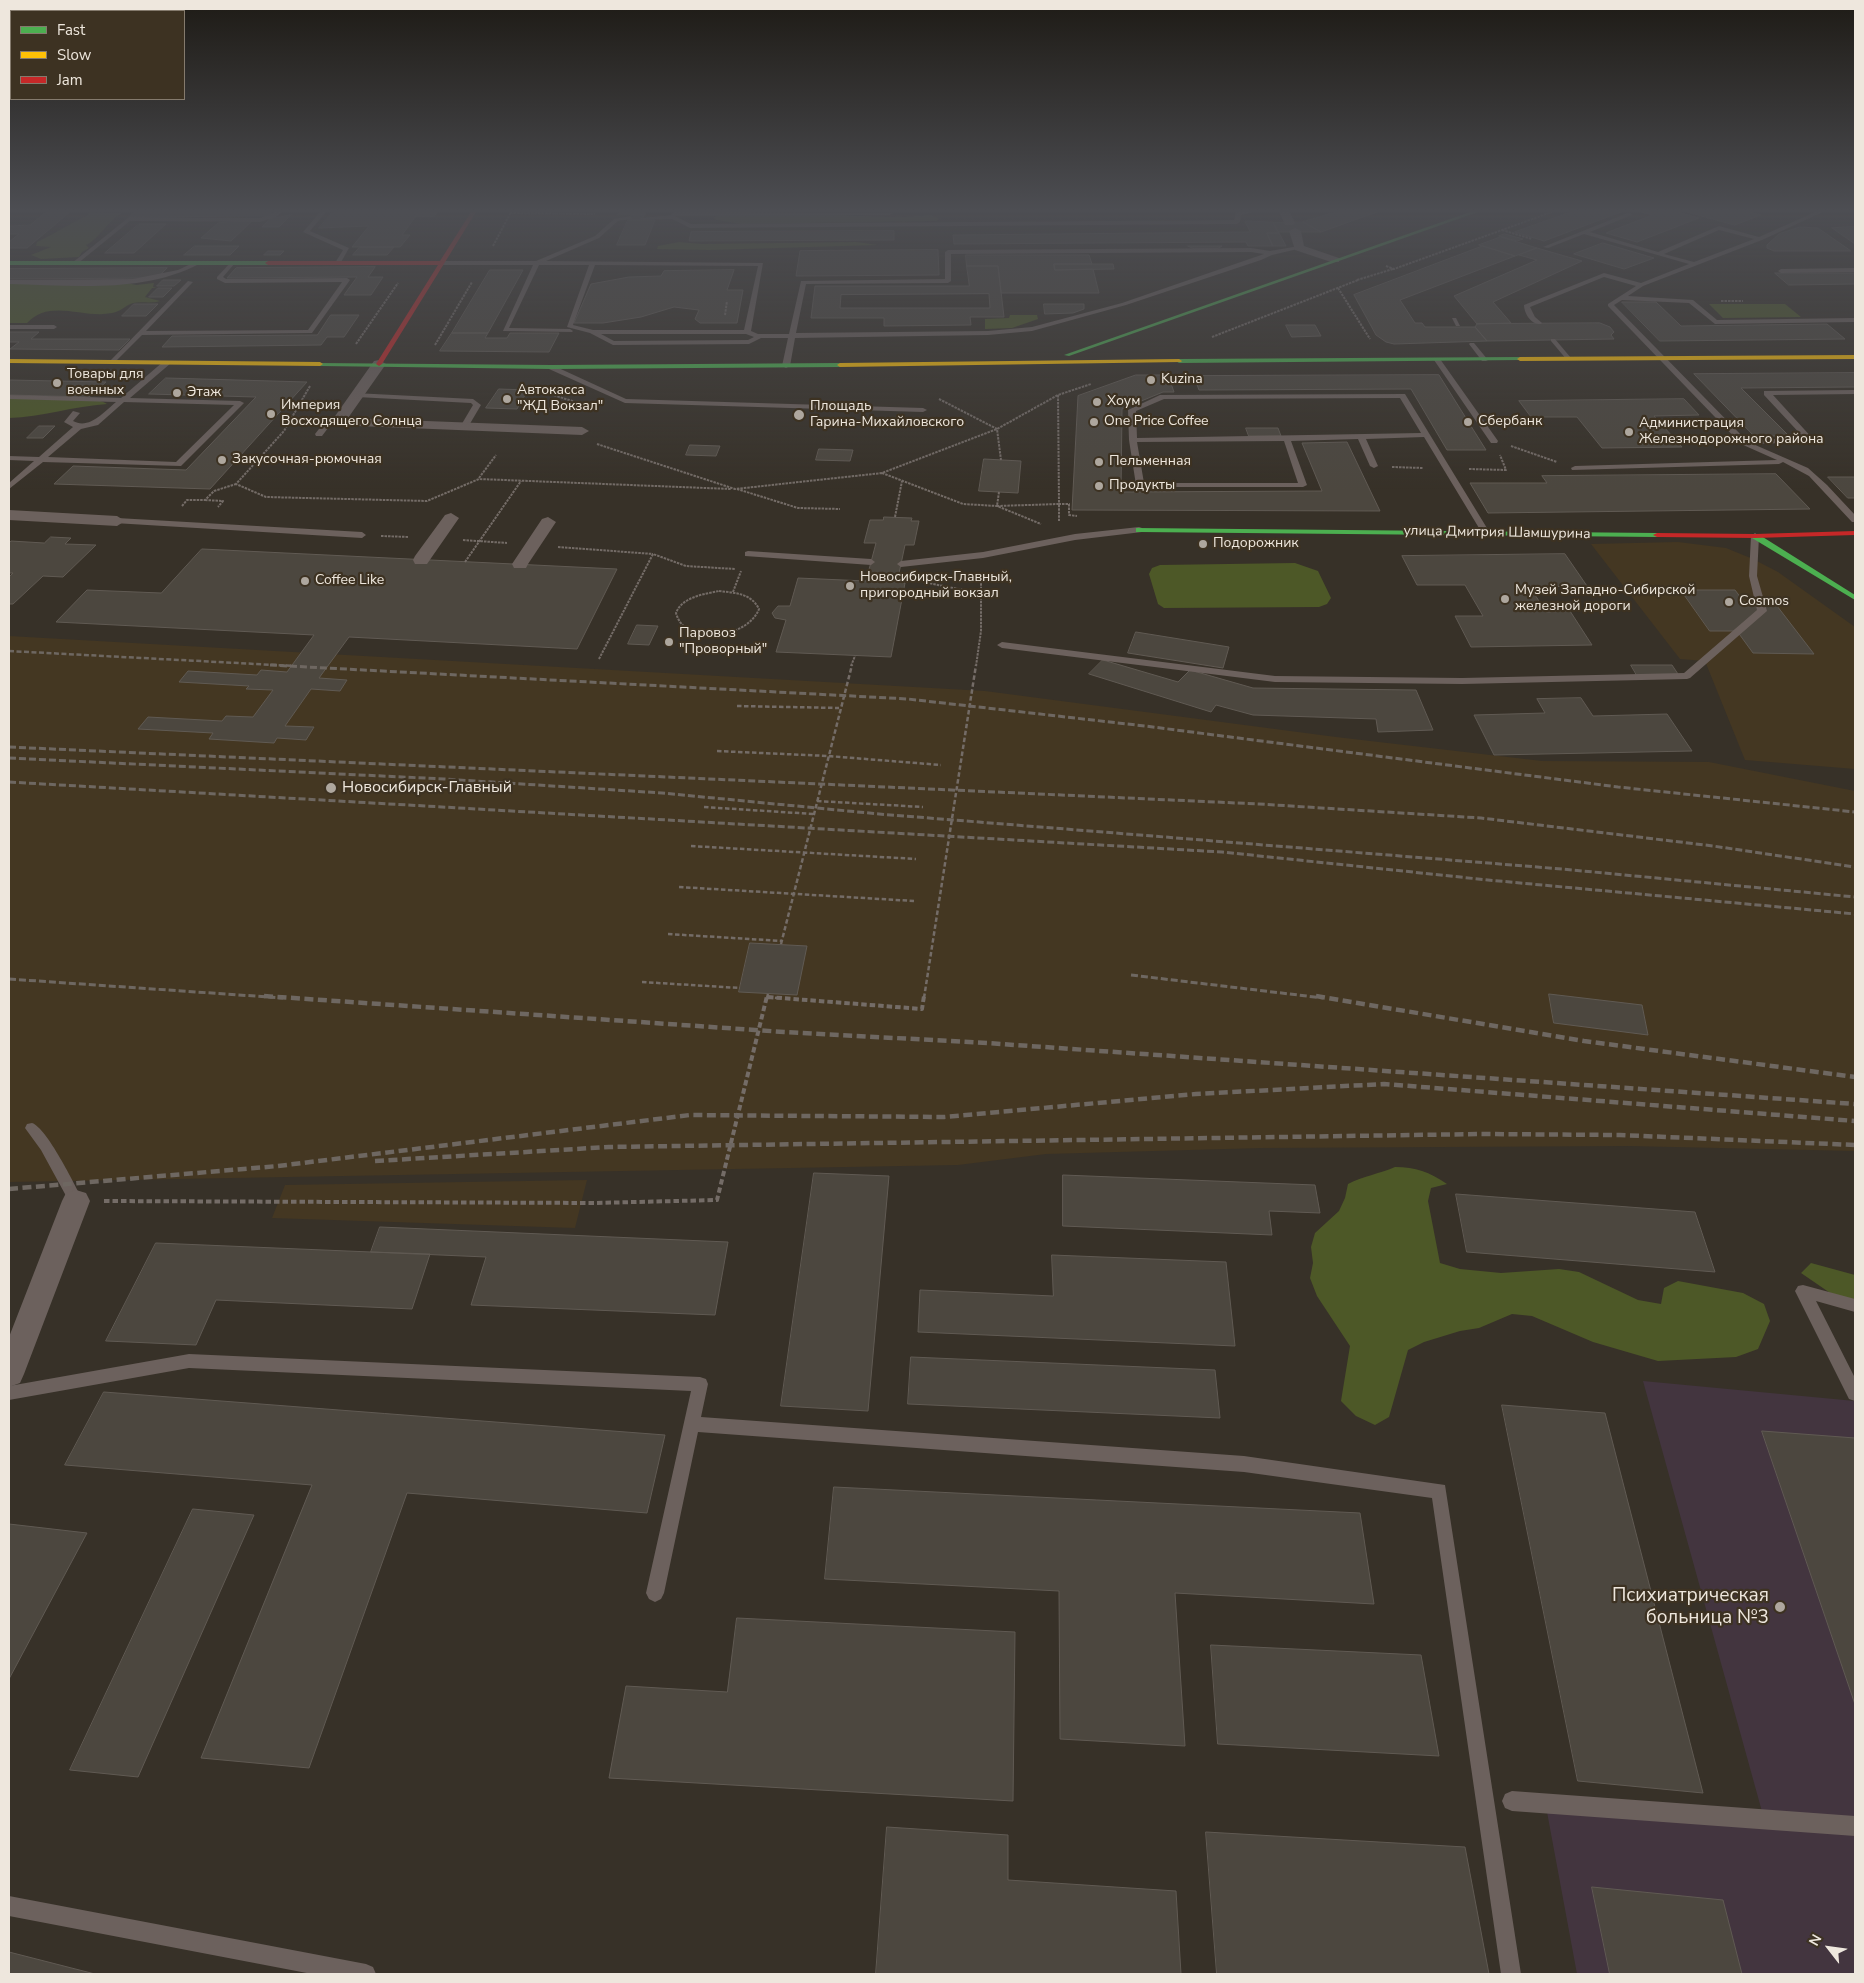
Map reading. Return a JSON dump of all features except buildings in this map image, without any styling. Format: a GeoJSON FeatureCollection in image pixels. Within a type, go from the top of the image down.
{"type":"FeatureCollection","features":[{"type":"Feature","properties":{"kind":"street"},"geometry":{"type":"LineString","coordinates":[[338,422],[379,364],[416,305]]}},
{"type":"Feature","properties":{"kind":"street"},"geometry":{"type":"LineString","coordinates":[[1040,364],[1212,305]]}},
{"type":"Feature","properties":{"kind":"street"},"geometry":{"type":"LineString","coordinates":[[1155,325],[1144,333],[1141,345],[1149,354],[1170,360]]}},
{"type":"Feature","properties":{"kind":"street"},"geometry":{"type":"LineString","coordinates":[[9,361],[552,367],[1040,364],[1170,360],[1484,360],[1855,356]]}},
{"type":"Feature","properties":{"kind":"street"},"geometry":{"type":"LineString","coordinates":[[338,422],[464,427],[585,436]]}},
{"type":"Feature","properties":{"kind":"street"},"geometry":{"type":"LineString","coordinates":[[9,514],[118,521]]}},
{"type":"Feature","properties":{"kind":"street"},"geometry":{"type":"LineString","coordinates":[[421,560],[451,518]]}},
{"type":"Feature","properties":{"kind":"street"},"geometry":{"type":"LineString","coordinates":[[520,564],[548,522]]}},
{"type":"Feature","properties":{"kind":"street","name":"улица Дмитрия Шамшурина"},"geometry":{"type":"LineString","coordinates":[[1139,530],[1755,536],[1855,533]]}},
{"type":"Feature","properties":{"kind":"street"},"geometry":{"type":"LineString","coordinates":[[1755,536],[1855,598]]}},
{"type":"Feature","properties":{"kind":"street"},"geometry":{"type":"LineString","coordinates":[[9,1374],[76,1201]]}},
{"type":"Feature","properties":{"kind":"lane"},"geometry":{"type":"LineString","coordinates":[[112,362],[168,305]]}},
{"type":"Feature","properties":{"kind":"lane"},"geometry":{"type":"LineString","coordinates":[[140,333],[310,332],[330,305]]}},
{"type":"Feature","properties":{"kind":"lane"},"geometry":{"type":"LineString","coordinates":[[517,305],[505,330],[570,331]]}},
{"type":"Feature","properties":{"kind":"lane"},"geometry":{"type":"LineString","coordinates":[[577,305],[569,326],[592,332],[613,343],[750,342],[760,336]]}},
{"type":"Feature","properties":{"kind":"lane"},"geometry":{"type":"LineString","coordinates":[[747,332],[753,305]]}},
{"type":"Feature","properties":{"kind":"lane"},"geometry":{"type":"LineString","coordinates":[[786,366],[798,305]]}},
{"type":"Feature","properties":{"kind":"lane"},"geometry":{"type":"LineString","coordinates":[[592,332],[747,332],[760,336],[988,333],[1032,329],[1120,305]]}},
{"type":"Feature","properties":{"kind":"lane"},"geometry":{"type":"LineString","coordinates":[[1530,305],[1526,306],[1532,318],[1539,323]]}},
{"type":"Feature","properties":{"kind":"lane"},"geometry":{"type":"LineString","coordinates":[[1611,305],[1744,442],[1762,453],[1788,462],[1806,471],[1855,520]]}},
{"type":"Feature","properties":{"kind":"lane"},"geometry":{"type":"LineString","coordinates":[[1695,305],[1715,322],[1855,320]]}},
{"type":"Feature","properties":{"kind":"lane"},"geometry":{"type":"LineString","coordinates":[[1454,319],[1458,325]]}},
{"type":"Feature","properties":{"kind":"lane"},"geometry":{"type":"LineString","coordinates":[[9,327],[54,327]]}},
{"type":"Feature","properties":{"kind":"lane"},"geometry":{"type":"LineString","coordinates":[[1553,340],[1569,358]]}},
{"type":"Feature","properties":{"kind":"lane"},"geometry":{"type":"LineString","coordinates":[[1472,344],[1484,360]]}},
{"type":"Feature","properties":{"kind":"lane"},"geometry":{"type":"LineString","coordinates":[[1438,360],[1494,440]]}},
{"type":"Feature","properties":{"kind":"lane"},"geometry":{"type":"LineString","coordinates":[[9,487],[78,427],[95,423],[167,362]]}},
{"type":"Feature","properties":{"kind":"lane"},"geometry":{"type":"LineString","coordinates":[[552,367],[625,401],[923,410]]}},
{"type":"Feature","properties":{"kind":"lane"},"geometry":{"type":"LineString","coordinates":[[1744,442],[1810,440],[1767,393],[1855,392]]}},
{"type":"Feature","properties":{"kind":"lane"},"geometry":{"type":"LineString","coordinates":[[357,395],[473,402],[478,405],[464,427]]}},
{"type":"Feature","properties":{"kind":"lane"},"geometry":{"type":"LineString","coordinates":[[1287,439],[1303,485],[1140,485],[1133,440],[1132,410],[1163,397],[1402,396],[1486,533]]}},
{"type":"Feature","properties":{"kind":"lane"},"geometry":{"type":"LineString","coordinates":[[9,397],[240,403],[178,464],[9,458]]}},
{"type":"Feature","properties":{"kind":"lane"},"geometry":{"type":"LineString","coordinates":[[76,413],[68,422],[78,427]]}},
{"type":"Feature","properties":{"kind":"lane"},"geometry":{"type":"LineString","coordinates":[[319,434],[329,422],[338,422]]}},
{"type":"Feature","properties":{"kind":"lane"},"geometry":{"type":"LineString","coordinates":[[1133,440],[1287,439],[1427,435]]}},
{"type":"Feature","properties":{"kind":"lane"},"geometry":{"type":"LineString","coordinates":[[1361,437],[1374,466]]}},
{"type":"Feature","properties":{"kind":"lane"},"geometry":{"type":"LineString","coordinates":[[1575,468],[1788,462]]}},
{"type":"Feature","properties":{"kind":"lane"},"geometry":{"type":"LineString","coordinates":[[118,521],[362,535]]}},
{"type":"Feature","properties":{"kind":"lane"},"geometry":{"type":"LineString","coordinates":[[901,564],[982,555],[1075,537],[1139,530]]}},
{"type":"Feature","properties":{"kind":"lane"},"geometry":{"type":"LineString","coordinates":[[1002,645],[1275,679],[1462,681],[1687,676],[1762,611],[1753,576],[1755,536]]}},
{"type":"Feature","properties":{"kind":"lane"},"geometry":{"type":"LineString","coordinates":[[748,554],[871,562]]}},
{"type":"Feature","properties":{"kind":"lane"},"geometry":{"type":"LineString","coordinates":[[32,1128],[46,1146],[76,1201]]}},
{"type":"Feature","properties":{"kind":"lane"},"geometry":{"type":"LineString","coordinates":[[1855,1306],[1803,1291],[1855,1394]]}},
{"type":"Feature","properties":{"kind":"lane"},"geometry":{"type":"LineString","coordinates":[[9,1393],[189,1360],[700,1384],[655,1593]]}},
{"type":"Feature","properties":{"kind":"lane"},"geometry":{"type":"LineString","coordinates":[[691,1424],[1244,1464],[1439,1491],[1511,1974]]}},
{"type":"Feature","properties":{"kind":"lane"},"geometry":{"type":"LineString","coordinates":[[1512,1801],[1855,1826]]}},
{"type":"Feature","properties":{"kind":"lane"},"geometry":{"type":"LineString","coordinates":[[9,1906],[366,1974]]}},
{"type":"Feature","properties":{"kind":"path"},"geometry":{"type":"LineString","coordinates":[[1211,338],[1296,305]]}},
{"type":"Feature","properties":{"kind":"path"},"geometry":{"type":"LineString","coordinates":[[236,484],[266,496],[427,502],[478,479],[735,489],[882,473],[997,429],[1058,395],[1094,384]]}},
{"type":"Feature","properties":{"kind":"path"},"geometry":{"type":"LineString","coordinates":[[205,500],[214,491],[236,484],[284,430],[311,385]]}},
{"type":"Feature","properties":{"kind":"path"},"geometry":{"type":"LineString","coordinates":[[1058,395],[1059,520]]}},
{"type":"Feature","properties":{"kind":"path"},"geometry":{"type":"LineString","coordinates":[[936,397],[997,429]]}},
{"type":"Feature","properties":{"kind":"path"},"geometry":{"type":"LineString","coordinates":[[552,407],[554,403]]}},
{"type":"Feature","properties":{"kind":"path"},"geometry":{"type":"LineString","coordinates":[[997,429],[1001,460]]}},
{"type":"Feature","properties":{"kind":"path"},"geometry":{"type":"LineString","coordinates":[[585,436],[735,489],[798,508],[840,510]]}},
{"type":"Feature","properties":{"kind":"path"},"geometry":{"type":"LineString","coordinates":[[1494,440],[1575,468]]}},
{"type":"Feature","properties":{"kind":"path"},"geometry":{"type":"LineString","coordinates":[[478,479],[496,454]]}},
{"type":"Feature","properties":{"kind":"path"},"geometry":{"type":"LineString","coordinates":[[882,473],[963,504],[997,506],[1069,504],[1069,510]]}},
{"type":"Feature","properties":{"kind":"path"},"geometry":{"type":"LineString","coordinates":[[464,562],[521,480]]}},
{"type":"Feature","properties":{"kind":"path"},"geometry":{"type":"LineString","coordinates":[[894,517],[902,481]]}},
{"type":"Feature","properties":{"kind":"path"},"geometry":{"type":"LineString","coordinates":[[997,506],[999,492]]}},
{"type":"Feature","properties":{"kind":"path"},"geometry":{"type":"LineString","coordinates":[[189,506],[181,506],[187,500],[224,501],[218,507]]}},
{"type":"Feature","properties":{"kind":"path"},"geometry":{"type":"LineString","coordinates":[[997,506],[1042,524]]}},
{"type":"Feature","properties":{"kind":"path"},"geometry":{"type":"LineString","coordinates":[[599,659],[653,554],[686,566]]}},
{"type":"Feature","properties":{"kind":"path"},"geometry":{"type":"LineString","coordinates":[[732,592],[739,576]]}},
{"type":"Feature","properties":{"kind":"path"},"geometry":{"type":"LineString","coordinates":[[76,1201],[595,1203],[717,1200],[768,995],[922,1009],[980,631],[979,593],[916,581]]}},
{"type":"Feature","properties":{"kind":"path"},"geometry":{"type":"LineString","coordinates":[[732,592],[748,596],[757,602],[760,610],[758,617],[747,627],[728,634],[713,635],[695,633],[679,623],[676,616],[678,608],[685,601],[704,593],[732,592]]}},
{"type":"Feature","properties":{"kind":"path"},"geometry":{"type":"LineString","coordinates":[[668,934],[782,942],[839,708],[855,656]]}},
{"type":"Feature","properties":{"kind":"path"},"geometry":{"type":"LineString","coordinates":[[737,706],[839,708]]}},
{"type":"Feature","properties":{"kind":"path"},"geometry":{"type":"LineString","coordinates":[[717,751],[828,756],[942,765]]}},
{"type":"Feature","properties":{"kind":"path"},"geometry":{"type":"LineString","coordinates":[[817,801],[923,807]]}},
{"type":"Feature","properties":{"kind":"path"},"geometry":{"type":"LineString","coordinates":[[704,807],[813,814]]}},
{"type":"Feature","properties":{"kind":"path"},"geometry":{"type":"LineString","coordinates":[[691,846],[916,859]]}},
{"type":"Feature","properties":{"kind":"path"},"geometry":{"type":"LineString","coordinates":[[679,887],[794,892],[914,901]]}},
{"type":"Feature","properties":{"kind":"path"},"geometry":{"type":"LineString","coordinates":[[642,982],[740,988]]}},
{"type":"Feature","properties":{"kind":"shaded area"},"geometry":{"type":"Polygon","coordinates":[[[1678,542],[1726,548],[1753,559],[1778,572],[1855,627],[1855,769],[1745,760],[1705,661],[1680,659],[1591,544],[1678,542]]]}},
{"type":"Feature","properties":{"kind":"shaded area"},"geometry":{"type":"Polygon","coordinates":[[[9,636],[985,691],[1336,737],[1542,761],[1709,762],[1855,791],[1855,1151],[1629,1146],[1262,1148],[1046,1154],[958,1165],[9,1182],[9,636]]]}},
{"type":"Feature","properties":{"kind":"shaded area"},"geometry":{"type":"Polygon","coordinates":[[[587,1180],[575,1228],[272,1218],[285,1185],[587,1180]]]}},
{"type":"Feature","properties":{"kind":"shaded area","name":"Психиатрическая больница №3"},"geometry":{"type":"Polygon","coordinates":[[[1643,1381],[1855,1401],[1855,1974],[1577,1974],[1547,1812],[1766,1826],[1643,1381]]]}},
{"type":"Feature","properties":{"kind":"green space"},"geometry":{"type":"Polygon","coordinates":[[[9,305],[130,305],[115,312],[101,314],[56,310],[36,316],[27,323],[9,323],[9,305]]]}},
{"type":"Feature","properties":{"kind":"green space"},"geometry":{"type":"Polygon","coordinates":[[[1710,305],[1786,305],[1801,317],[1723,318],[1710,305]]]}},
{"type":"Feature","properties":{"kind":"green space"},"geometry":{"type":"Polygon","coordinates":[[[1010,315],[1037,315],[1038,319],[1012,328],[985,329],[985,319],[1009,318],[1010,315]]]}},
{"type":"Feature","properties":{"kind":"green space"},"geometry":{"type":"Polygon","coordinates":[[[9,396],[90,399],[107,404],[34,416],[9,418],[9,396]]]}},
{"type":"Feature","properties":{"kind":"green space"},"geometry":{"type":"Polygon","coordinates":[[[1295,563],[1318,571],[1331,598],[1327,604],[1319,607],[1164,608],[1158,604],[1149,574],[1152,568],[1160,565],[1295,563]]]}},
{"type":"Feature","properties":{"kind":"green space"},"geometry":{"type":"Polygon","coordinates":[[[1395,1167],[1422,1171],[1447,1184],[1431,1188],[1428,1201],[1440,1263],[1460,1269],[1501,1273],[1559,1269],[1579,1272],[1638,1300],[1661,1304],[1664,1288],[1678,1281],[1743,1293],[1764,1304],[1770,1321],[1758,1349],[1736,1357],[1658,1361],[1593,1342],[1532,1316],[1512,1314],[1479,1328],[1460,1331],[1424,1342],[1408,1350],[1389,1417],[1375,1425],[1356,1416],[1341,1401],[1350,1346],[1317,1296],[1310,1278],[1313,1263],[1311,1247],[1315,1233],[1339,1211],[1345,1198],[1348,1184],[1395,1167]]]}},
{"type":"Feature","properties":{"kind":"green space"},"geometry":{"type":"Polygon","coordinates":[[[1811,1263],[1855,1275],[1855,1310],[1801,1273],[1811,1263]]]}},
{"type":"Feature","properties":{"kind":"railway"},"geometry":{"type":"LineString","coordinates":[[9,651],[294,666]]}},
{"type":"Feature","properties":{"kind":"railway"},"geometry":{"type":"LineString","coordinates":[[270,665],[908,699],[1145,726],[1618,787],[1855,812]]}},
{"type":"Feature","properties":{"kind":"railway"},"geometry":{"type":"LineString","coordinates":[[9,747],[1259,804],[1481,818],[1713,846],[1855,867]]}},
{"type":"Feature","properties":{"kind":"railway"},"geometry":{"type":"LineString","coordinates":[[9,758],[444,779],[662,793],[879,814],[1562,869],[1855,897]]}},
{"type":"Feature","properties":{"kind":"railway"},"geometry":{"type":"LineString","coordinates":[[9,782],[1222,852],[1488,880],[1855,914]]}},
{"type":"Feature","properties":{"kind":"railway"},"geometry":{"type":"LineString","coordinates":[[1131,975],[1323,998]]}},
{"type":"Feature","properties":{"kind":"railway"},"geometry":{"type":"LineString","coordinates":[[9,979],[283,998]]}},
{"type":"Feature","properties":{"kind":"railway"},"geometry":{"type":"LineString","coordinates":[[264,996],[784,1032],[987,1043],[1855,1104]]}},
{"type":"Feature","properties":{"kind":"railway"},"geometry":{"type":"LineString","coordinates":[[1316,996],[1584,1041],[1855,1077]]}},
{"type":"Feature","properties":{"kind":"railway"},"geometry":{"type":"LineString","coordinates":[[9,1189],[278,1166],[690,1115],[944,1117],[1196,1094],[1384,1084],[1855,1121]]}},
{"type":"Feature","properties":{"kind":"railway"},"geometry":{"type":"LineString","coordinates":[[375,1161],[609,1147],[1481,1134],[1620,1135],[1855,1145]]}},
{"type":"Feature","properties":{"kind":"traffic: fast"},"geometry":{"type":"LineString","coordinates":[[1067,355],[1211,305]]}},
{"type":"Feature","properties":{"kind":"traffic: fast"},"geometry":{"type":"LineString","coordinates":[[1179,361],[1520,359]]}},
{"type":"Feature","properties":{"kind":"traffic: fast"},"geometry":{"type":"LineString","coordinates":[[320,364],[552,367],[840,365]]}},
{"type":"Feature","properties":{"kind":"traffic: fast"},"geometry":{"type":"LineString","coordinates":[[1139,530],[1657,535]]}},
{"type":"Feature","properties":{"kind":"traffic: fast"},"geometry":{"type":"LineString","coordinates":[[1755,536],[1855,598]]}},
{"type":"Feature","properties":{"kind":"traffic: slow"},"geometry":{"type":"LineString","coordinates":[[1520,359],[1855,357]]}},
{"type":"Feature","properties":{"kind":"traffic: slow"},"geometry":{"type":"LineString","coordinates":[[9,361],[320,364]]}},
{"type":"Feature","properties":{"kind":"traffic: slow"},"geometry":{"type":"LineString","coordinates":[[840,365],[1179,361]]}},
{"type":"Feature","properties":{"kind":"traffic: jam"},"geometry":{"type":"LineString","coordinates":[[379,364],[416,305]]}},
{"type":"Feature","properties":{"kind":"traffic: jam"},"geometry":{"type":"LineString","coordinates":[[1657,535],[1755,536],[1855,533]]}},
{"type":"Feature","properties":{"kind":"place","name":"Kuzina"},"geometry":{"type":"Point","coordinates":[1151,380]}},
{"type":"Feature","properties":{"kind":"place","name":"Товары для военных"},"geometry":{"type":"Point","coordinates":[57,383]}},
{"type":"Feature","properties":{"kind":"place","name":"Этаж"},"geometry":{"type":"Point","coordinates":[177,393]}},
{"type":"Feature","properties":{"kind":"place","name":"Автокасса \"ЖД Вокзал\""},"geometry":{"type":"Point","coordinates":[507,399]}},
{"type":"Feature","properties":{"kind":"place","name":"Хоум"},"geometry":{"type":"Point","coordinates":[1097,402]}},
{"type":"Feature","properties":{"kind":"place","name":"Империя Восходящего Солнца"},"geometry":{"type":"Point","coordinates":[271,414]}},
{"type":"Feature","properties":{"kind":"place","name":"Площадь Гарина-Михайловского"},"geometry":{"type":"Point","coordinates":[799,415]}},
{"type":"Feature","properties":{"kind":"place","name":"One Price Coffee"},"geometry":{"type":"Point","coordinates":[1094,422]}},
{"type":"Feature","properties":{"kind":"place","name":"Сбербанк"},"geometry":{"type":"Point","coordinates":[1468,422]}},
{"type":"Feature","properties":{"kind":"place","name":"Администрация Железнодорожного района"},"geometry":{"type":"Point","coordinates":[1629,432]}},
{"type":"Feature","properties":{"kind":"place","name":"Закусочная-рюмочная"},"geometry":{"type":"Point","coordinates":[222,460]}},
{"type":"Feature","properties":{"kind":"place","name":"Пельменная"},"geometry":{"type":"Point","coordinates":[1099,462]}},
{"type":"Feature","properties":{"kind":"place","name":"Продукты"},"geometry":{"type":"Point","coordinates":[1099,486]}},
{"type":"Feature","properties":{"kind":"place","name":"Подорожник"},"geometry":{"type":"Point","coordinates":[1203,544]}},
{"type":"Feature","properties":{"kind":"place","name":"Coffee Like"},"geometry":{"type":"Point","coordinates":[305,581]}},
{"type":"Feature","properties":{"kind":"place","name":"Новосибирск-Главный, пригородный вокзал"},"geometry":{"type":"Point","coordinates":[850,586]}},
{"type":"Feature","properties":{"kind":"place","name":"Музей Западно-Сибирской железной дороги"},"geometry":{"type":"Point","coordinates":[1505,599]}},
{"type":"Feature","properties":{"kind":"place","name":"Cosmos"},"geometry":{"type":"Point","coordinates":[1729,602]}},
{"type":"Feature","properties":{"kind":"place","name":"Паровоз \"Проворный\""},"geometry":{"type":"Point","coordinates":[669,642]}},
{"type":"Feature","properties":{"kind":"place","name":"Новосибирск-Главный"},"geometry":{"type":"Point","coordinates":[331,788]}},
{"type":"Feature","properties":{"kind":"place","name":"Психиатрическая больница №3"},"geometry":{"type":"Point","coordinates":[1780,1607]}}]}
